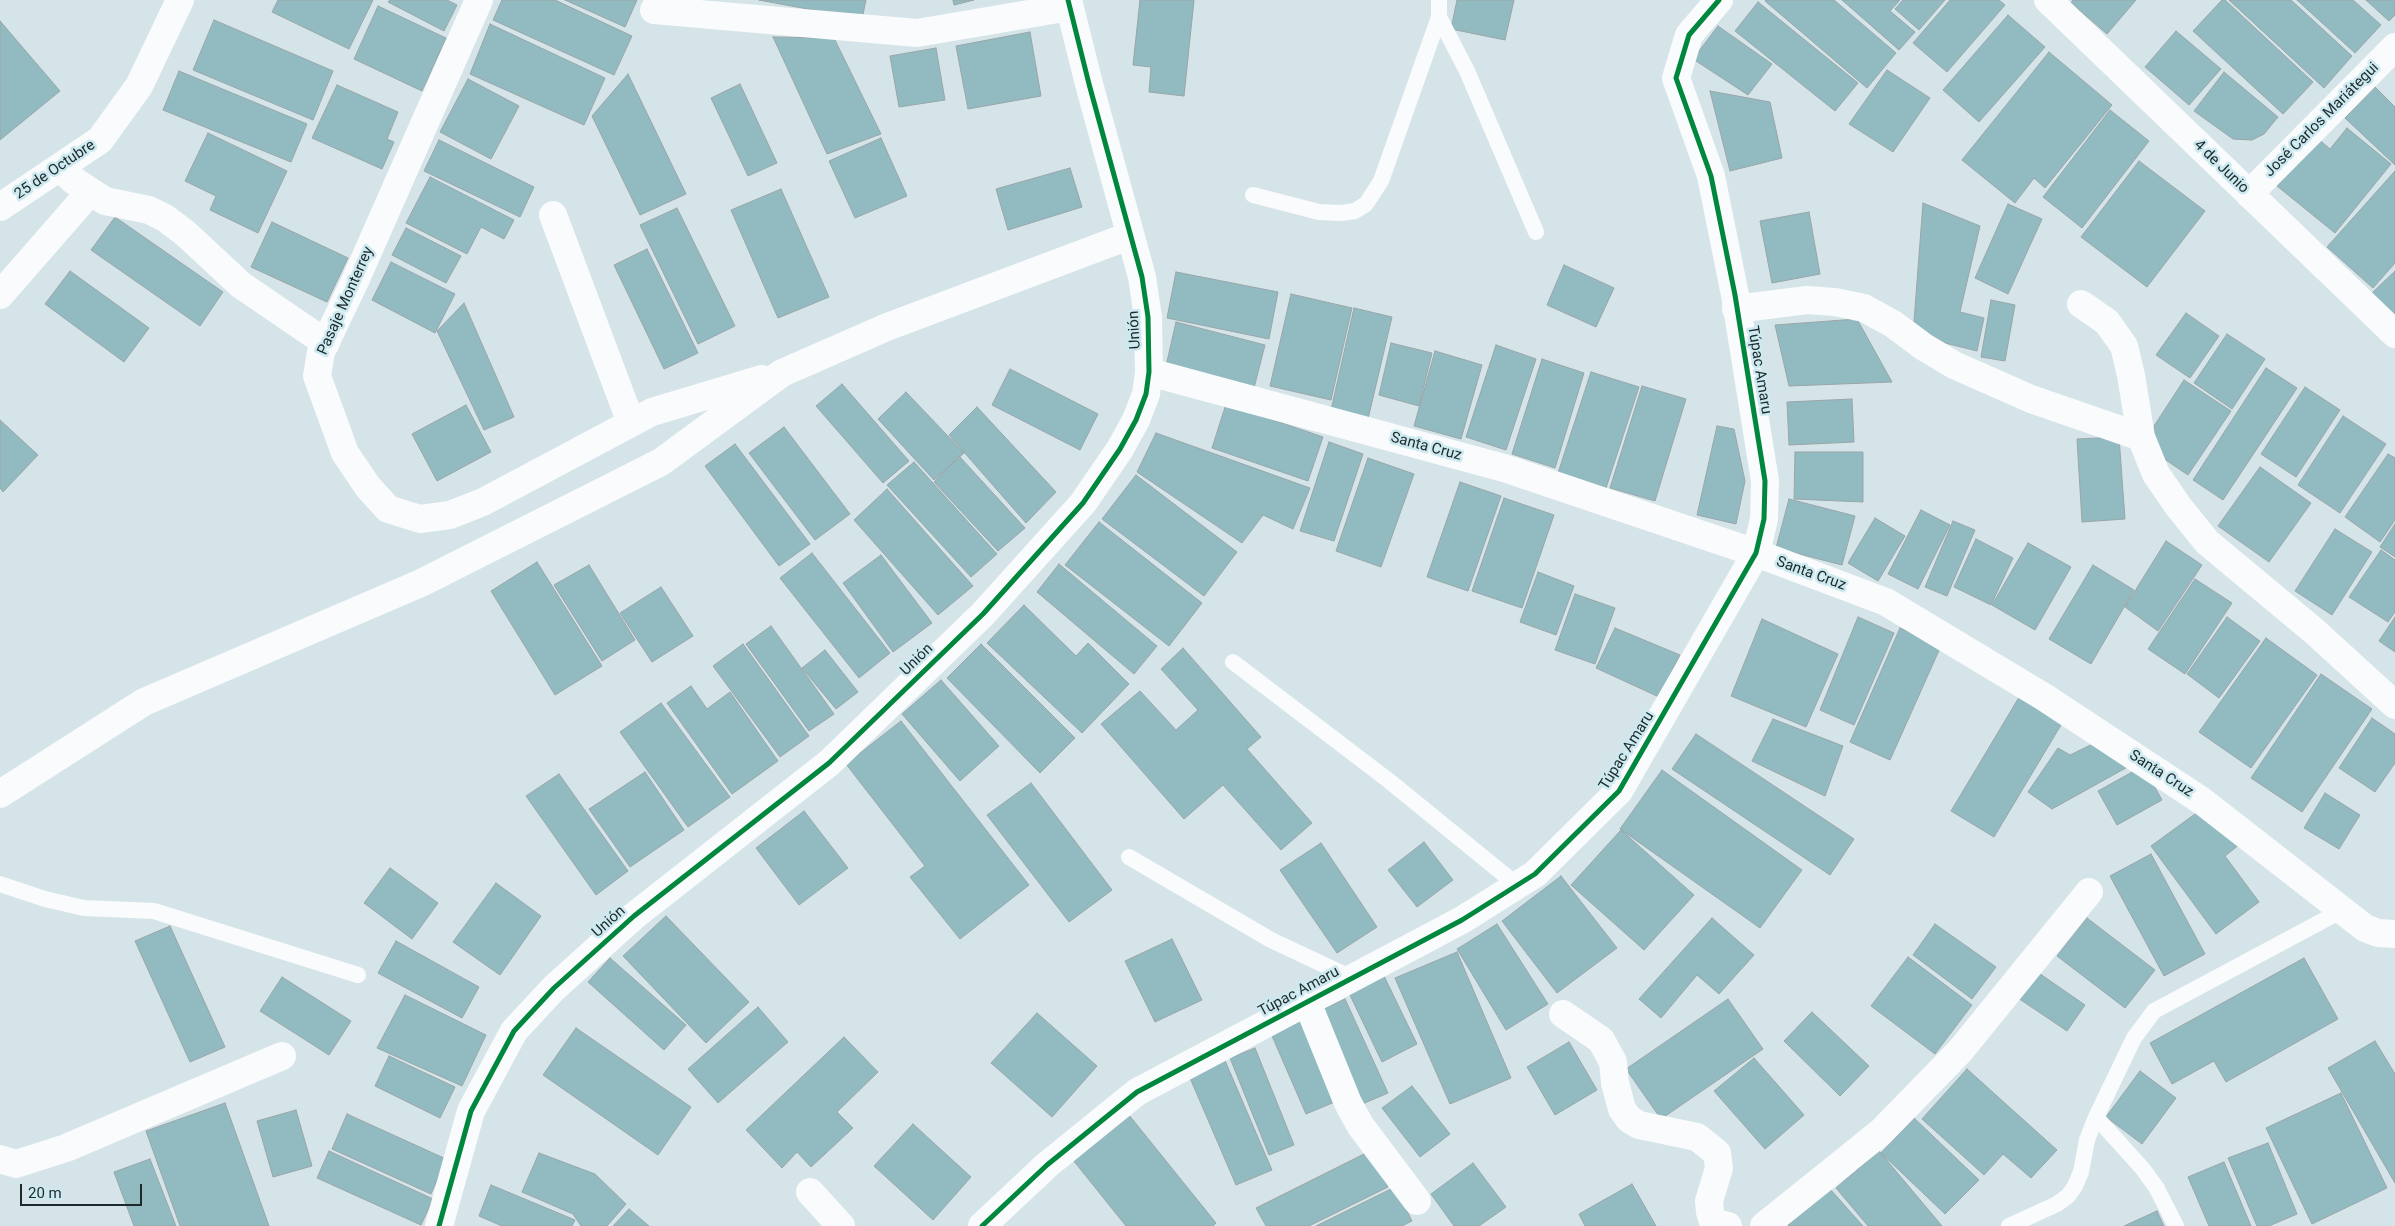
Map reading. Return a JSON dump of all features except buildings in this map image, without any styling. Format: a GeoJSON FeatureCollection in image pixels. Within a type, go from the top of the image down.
{"type":"FeatureCollection","features":[{"type":"Feature","properties":{"kind":"street","name":"25 de Octubre"},"geometry":{"type":"LineString","coordinates":[[0,207],[100,140],[139,86],[180,0]]}},
{"type":"Feature","properties":{"kind":"street","name":"Pasaje Monterrey"},"geometry":{"type":"LineString","coordinates":[[479,0],[321,352],[317,376],[345,453],[368,487],[388,509],[420,519],[450,515],[483,502],[652,412],[782,373]]}},
{"type":"Feature","properties":{"kind":"street","name":"Túpac Amaru"},"geometry":{"type":"LineString","coordinates":[[982,1226],[1047,1165],[1137,1092],[1462,920],[1535,874],[1619,791],[1756,553],[1764,519],[1765,481],[1736,309],[1710,176],[1676,78],[1689,35],[1719,0]]}},
{"type":"Feature","properties":{"kind":"street","name":"4 de Junio"},"geometry":{"type":"LineString","coordinates":[[2048,0],[2395,334]]}},
{"type":"Feature","properties":{"kind":"street"},"geometry":{"type":"LineString","coordinates":[[654,10],[917,33],[1069,3]]}},
{"type":"Feature","properties":{"kind":"street","name":"Unión"},"geometry":{"type":"LineString","coordinates":[[439,1226],[471,1111],[514,1031],[554,988],[634,916],[829,763],[983,614],[1088,495],[1120,449],[1136,420],[1146,394],[1149,372],[1148,317],[1142,277],[1129,236],[1069,3]]}},
{"type":"Feature","properties":{"kind":"street","name":"José Carlos Mariátegui"},"geometry":{"type":"LineString","coordinates":[[2249,194],[2395,46]]}},
{"type":"Feature","properties":{"kind":"street"},"geometry":{"type":"LineString","coordinates":[[60,167],[90,192],[105,201],[149,210],[165,218],[185,233],[241,285],[326,343]]}},
{"type":"Feature","properties":{"kind":"street"},"geometry":{"type":"LineString","coordinates":[[0,295],[90,192]]}},
{"type":"Feature","properties":{"kind":"street"},"geometry":{"type":"LineString","coordinates":[[553,216],[631,423]]}},
{"type":"Feature","properties":{"kind":"street"},"geometry":{"type":"LineString","coordinates":[[0,794],[144,702],[422,583],[661,462],[782,373],[887,326],[1129,236]]}},
{"type":"Feature","properties":{"kind":"street"},"geometry":{"type":"LineString","coordinates":[[1736,309],[1807,300],[1835,302],[1864,308],[1893,324],[1924,347],[1954,365],[2032,399],[2140,437]]}},
{"type":"Feature","properties":{"kind":"street"},"geometry":{"type":"LineString","coordinates":[[2080,304],[2108,322],[2124,346],[2131,375],[2140,437],[2156,474],[2207,542],[2314,631],[2395,705]]}},
{"type":"Feature","properties":{"kind":"street","name":"Santa Cruz"},"geometry":{"type":"LineString","coordinates":[[1149,372],[1504,468],[1756,553],[1886,602],[2044,697],[2202,801],[2365,928],[2378,933],[2395,934]]}},
{"type":"Feature","properties":{"kind":"street"},"geometry":{"type":"LineString","coordinates":[[1764,1226],[1881,1132],[1966,1043],[2089,892]]}},
{"type":"Feature","properties":{"kind":"street"},"geometry":{"type":"LineString","coordinates":[[1307,1002],[1348,1103],[1360,1124],[1417,1201]]}},
{"type":"Feature","properties":{"kind":"street"},"geometry":{"type":"LineString","coordinates":[[1563,1014],[1601,1040],[1613,1062],[1615,1083],[1622,1109],[1629,1119],[1639,1125],[1698,1137],[1717,1154],[1719,1168],[1709,1201],[1710,1212],[1714,1222],[1728,1226]]}},
{"type":"Feature","properties":{"kind":"street"},"geometry":{"type":"LineString","coordinates":[[0,1159],[16,1164],[66,1148],[282,1056]]}},
{"type":"Feature","properties":{"kind":"street"},"geometry":{"type":"LineString","coordinates":[[810,1192],[841,1226]]}},
{"type":"Feature","properties":{"kind":"lane"},"geometry":{"type":"LineString","coordinates":[[1439,0],[1440,17],[1466,71],[1536,232]]}},
{"type":"Feature","properties":{"kind":"lane"},"geometry":{"type":"LineString","coordinates":[[1253,196],[1320,212],[1341,213],[1355,211],[1366,204],[1375,194],[1381,181],[1440,17]]}},
{"type":"Feature","properties":{"kind":"lane"},"geometry":{"type":"LineString","coordinates":[[1233,662],[1388,780],[1517,885]]}},
{"type":"Feature","properties":{"kind":"lane"},"geometry":{"type":"LineString","coordinates":[[1129,857],[1271,940],[1352,978]]}},
{"type":"Feature","properties":{"kind":"lane"},"geometry":{"type":"LineString","coordinates":[[0,884],[45,899],[84,908],[154,911],[358,975]]}},
{"type":"Feature","properties":{"kind":"lane"},"geometry":{"type":"LineString","coordinates":[[2009,1226],[2046,1211],[2068,1196],[2081,1172],[2087,1140],[2096,1117],[2134,1038],[2154,1010],[2341,911]]}},
{"type":"Feature","properties":{"kind":"lane"},"geometry":{"type":"LineString","coordinates":[[2096,1117],[2142,1168],[2166,1204],[2176,1226]]}},
{"type":"Feature","properties":{"kind":"cycle path"},"geometry":{"type":"LineString","coordinates":[[439,1226],[471,1111],[514,1031],[554,988],[634,916],[829,763],[983,614],[1083,503],[1120,449],[1136,420],[1146,394],[1149,372],[1148,317],[1142,277],[1068,0]]}},
{"type":"Feature","properties":{"kind":"cycle path"},"geometry":{"type":"LineString","coordinates":[[982,1226],[1047,1165],[1137,1092],[1462,920],[1535,874],[1619,791],[1756,553],[1764,519],[1765,481],[1735,295],[1711,176],[1676,78],[1689,35],[1719,0]]}}]}
